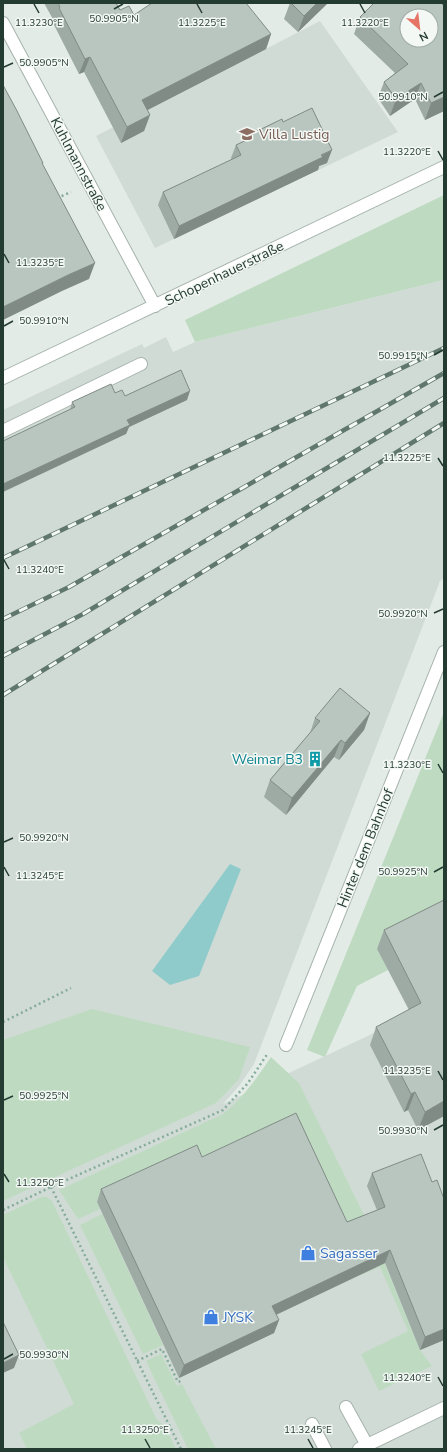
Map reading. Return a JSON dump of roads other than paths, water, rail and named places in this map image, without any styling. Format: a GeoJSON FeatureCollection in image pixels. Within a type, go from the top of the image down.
{"type":"FeatureCollection","features":[{"type":"Feature","properties":{"kind":"street","name":"Kuhlmannstraße"},"geometry":{"type":"LineString","coordinates":[[3,22],[155,306]]}},
{"type":"Feature","properties":{"kind":"street","name":"Schopenhauerstraße"},"geometry":{"type":"LineString","coordinates":[[3,378],[444,167]]}},
{"type":"Feature","properties":{"kind":"street"},"geometry":{"type":"LineString","coordinates":[[3,431],[142,364]]}},
{"type":"Feature","properties":{"kind":"street","name":"Hinter dem Bahnhof"},"geometry":{"type":"LineString","coordinates":[[286,1045],[444,652]]}},
{"type":"Feature","properties":{"kind":"street"},"geometry":{"type":"LineString","coordinates":[[346,1407],[363,1447],[444,1408]]}},
{"type":"Feature","properties":{"kind":"street"},"geometry":{"type":"LineString","coordinates":[[312,1424],[325,1449]]}},
{"type":"Feature","properties":{"kind":"water"},"geometry":{"type":"Polygon","coordinates":[[[230,864],[241,869],[199,976],[170,985],[152,971],[230,864]]]}},
{"type":"Feature","properties":{"kind":"railway"},"geometry":{"type":"LineString","coordinates":[[3,558],[444,348]]}},
{"type":"Feature","properties":{"kind":"railway"},"geometry":{"type":"LineString","coordinates":[[3,619],[69,587],[444,373]]}},
{"type":"Feature","properties":{"kind":"railway"},"geometry":{"type":"LineString","coordinates":[[3,656],[83,614],[444,398]]}},
{"type":"Feature","properties":{"kind":"railway"},"geometry":{"type":"LineString","coordinates":[[3,695],[444,423]]}},
{"type":"Feature","properties":{"kind":"place","name":"Villa Lustig"},"geometry":{"type":"Point","coordinates":[247,134]}},
{"type":"Feature","properties":{"kind":"place","name":"Weimar B3"},"geometry":{"type":"Point","coordinates":[315,759]}},
{"type":"Feature","properties":{"kind":"place","name":"Sagasser"},"geometry":{"type":"Point","coordinates":[308,1253]}},
{"type":"Feature","properties":{"kind":"place","name":"JYSK"},"geometry":{"type":"Point","coordinates":[211,1317]}}]}
